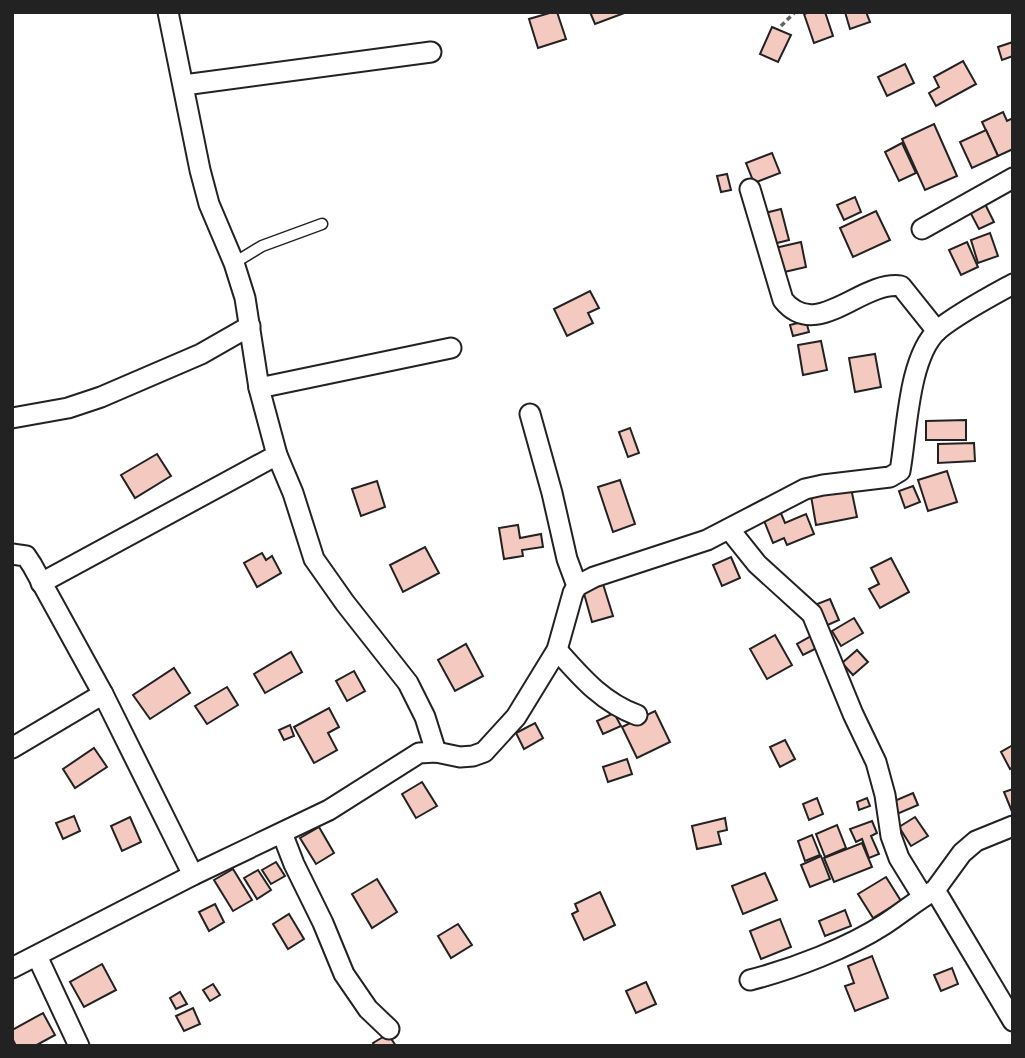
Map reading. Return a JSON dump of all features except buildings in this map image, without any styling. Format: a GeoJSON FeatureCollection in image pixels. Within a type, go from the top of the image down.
{"type":"FeatureCollection","features":[{"type":"Feature","properties":{"kind":"street"},"geometry":{"type":"LineString","coordinates":[[168,12],[209,204],[234,263],[245,298],[258,388],[277,455],[293,493],[314,559],[408,683],[425,717],[436,752]]}},
{"type":"Feature","properties":{"kind":"street"},"geometry":{"type":"LineString","coordinates":[[184,85],[431,52]]}},
{"type":"Feature","properties":{"kind":"street"},"geometry":{"type":"LineString","coordinates":[[922,229],[1013,178]]}},
{"type":"Feature","properties":{"kind":"street"},"geometry":{"type":"LineString","coordinates":[[750,189],[783,300],[791,310],[803,316],[825,313],[889,285],[901,286],[937,331]]}},
{"type":"Feature","properties":{"kind":"street"},"geometry":{"type":"LineString","coordinates":[[12,968],[193,875],[329,810],[419,753],[436,752],[460,757],[484,752],[516,717],[556,650],[577,586],[593,577],[707,540],[806,489],[890,477],[900,471],[906,416],[919,361],[937,331],[1013,284]]}},
{"type":"Feature","properties":{"kind":"street"},"geometry":{"type":"LineString","coordinates":[[12,418],[68,408],[101,397],[201,354],[250,326]]}},
{"type":"Feature","properties":{"kind":"street"},"geometry":{"type":"LineString","coordinates":[[258,388],[451,348]]}},
{"type":"Feature","properties":{"kind":"street"},"geometry":{"type":"LineString","coordinates":[[530,414],[567,559],[577,586]]}},
{"type":"Feature","properties":{"kind":"street"},"geometry":{"type":"LineString","coordinates":[[41,583],[277,455]]}},
{"type":"Feature","properties":{"kind":"street"},"geometry":{"type":"LineString","coordinates":[[729,529],[757,564],[811,614],[876,762],[885,795],[891,836],[899,858],[929,893],[1013,1021]]}},
{"type":"Feature","properties":{"kind":"street"},"geometry":{"type":"LineString","coordinates":[[12,554],[26,556],[103,694],[193,875]]}},
{"type":"Feature","properties":{"kind":"street"},"geometry":{"type":"LineString","coordinates":[[556,650],[602,697],[637,715]]}},
{"type":"Feature","properties":{"kind":"street"},"geometry":{"type":"LineString","coordinates":[[12,748],[103,694]]}},
{"type":"Feature","properties":{"kind":"street"},"geometry":{"type":"LineString","coordinates":[[750,980],[785,971],[824,955],[883,925],[929,893],[962,853],[976,841],[1013,827]]}},
{"type":"Feature","properties":{"kind":"street"},"geometry":{"type":"LineString","coordinates":[[282,833],[344,974],[368,1009],[389,1029]]}},
{"type":"Feature","properties":{"kind":"street"},"geometry":{"type":"LineString","coordinates":[[37,956],[79,1046]]}},
{"type":"Feature","properties":{"kind":"lane"},"geometry":{"type":"LineString","coordinates":[[234,263],[261,246],[322,224]]}},
{"type":"Feature","properties":{"kind":"path"},"geometry":{"type":"LineString","coordinates":[[781,26],[795,12]]}}]}
